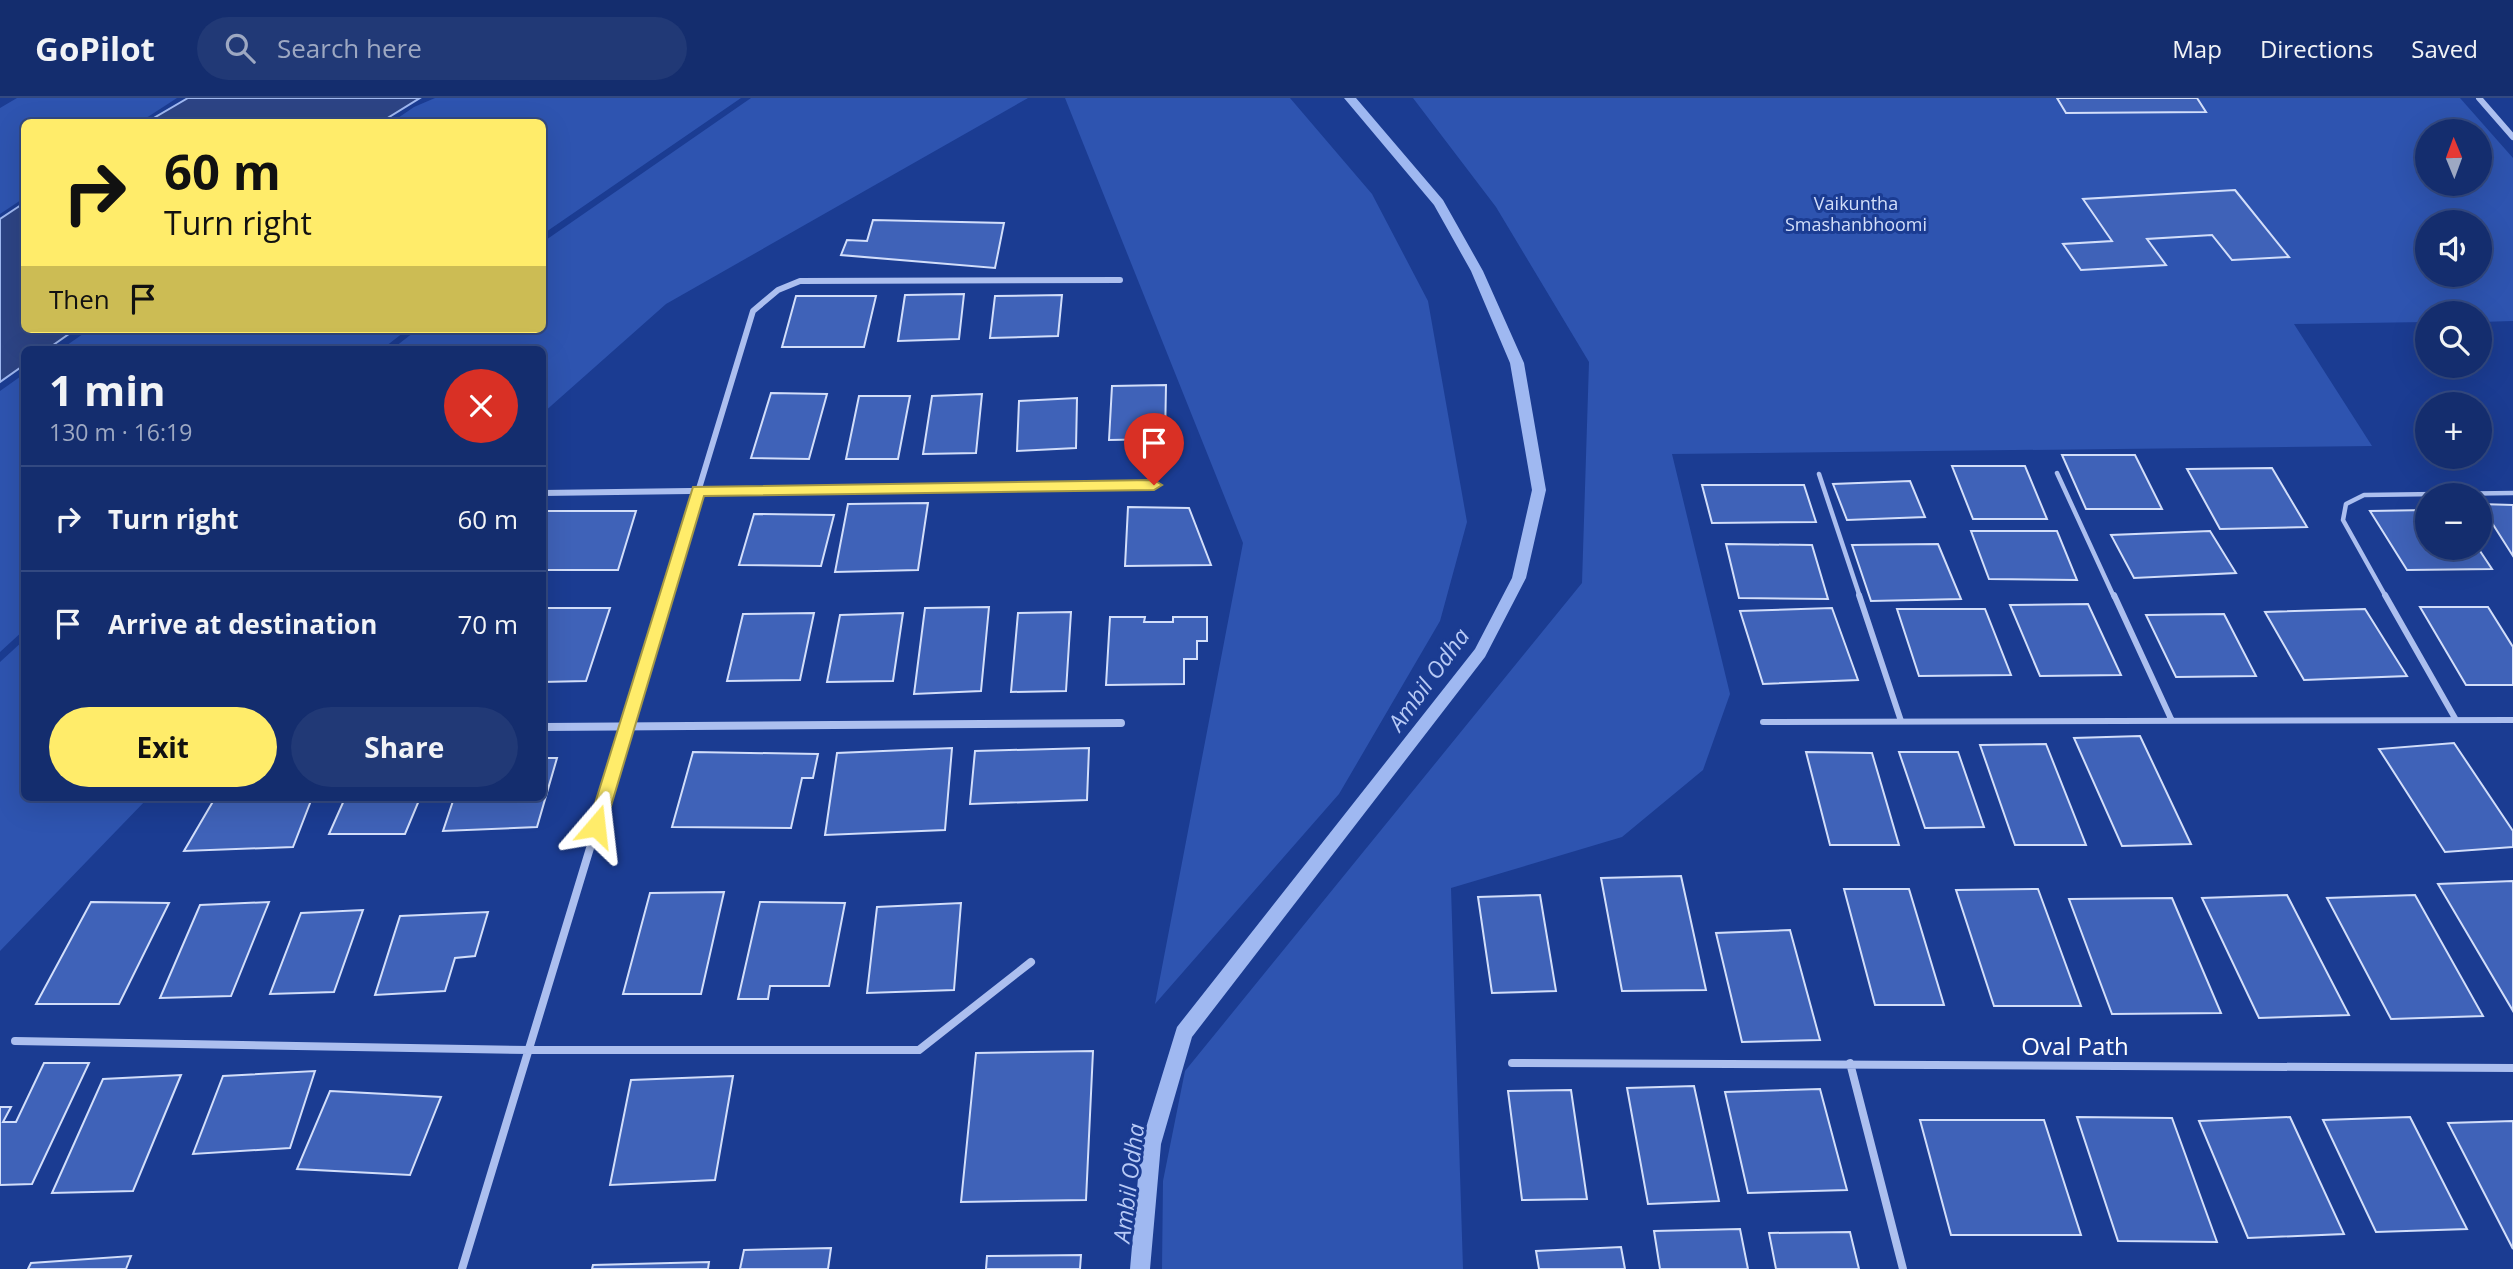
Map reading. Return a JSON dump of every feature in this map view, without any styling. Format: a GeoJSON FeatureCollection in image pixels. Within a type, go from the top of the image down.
{"type":"FeatureCollection","features":[{"type":"Feature","properties":{"kind":"street"},"geometry":{"type":"LineString","coordinates":[[2479,98],[2513,137]]}},
{"type":"Feature","properties":{"kind":"street"},"geometry":{"type":"LineString","coordinates":[[462,1269],[753,311],[778,290],[800,281],[1120,280]]}},
{"type":"Feature","properties":{"kind":"street"},"geometry":{"type":"LineString","coordinates":[[546,493],[1154,485]]}},
{"type":"Feature","properties":{"kind":"street"},"geometry":{"type":"LineString","coordinates":[[546,727],[1121,723]]}},
{"type":"Feature","properties":{"kind":"street"},"geometry":{"type":"LineString","coordinates":[[15,1041],[528,1050],[919,1051],[1031,962]]}},
{"type":"Feature","properties":{"kind":"street","name":"Oval Path"},"geometry":{"type":"LineString","coordinates":[[1512,1063],[2513,1068]]}},
{"type":"Feature","properties":{"kind":"street"},"geometry":{"type":"LineString","coordinates":[[1850,1063],[1903,1269]]}},
{"type":"Feature","properties":{"kind":"lane"},"geometry":{"type":"LineString","coordinates":[[2057,473],[2172,721]]}},
{"type":"Feature","properties":{"kind":"lane"},"geometry":{"type":"LineString","coordinates":[[1819,474],[1901,721]]}},
{"type":"Feature","properties":{"kind":"lane"},"geometry":{"type":"LineString","coordinates":[[2456,720],[2343,520],[2346,505],[2364,495],[2513,493]]}},
{"type":"Feature","properties":{"kind":"lane"},"geometry":{"type":"LineString","coordinates":[[1763,722],[2513,720]]}},
{"type":"Feature","properties":{"kind":"green space"},"geometry":{"type":"Polygon","coordinates":[[[17,98],[177,98],[145,119],[21,119],[21,200],[0,214],[0,108],[17,98]]]}},
{"type":"Feature","properties":{"kind":"green space"},"geometry":{"type":"Polygon","coordinates":[[[435,98],[741,98],[546,232],[546,119],[396,119],[414,107],[435,98]]]}},
{"type":"Feature","properties":{"kind":"green space"},"geometry":{"type":"Polygon","coordinates":[[[751,98],[1028,98],[666,304],[546,410],[546,346],[396,346],[413,333],[546,333],[546,240],[751,98]]]}},
{"type":"Feature","properties":{"kind":"green space"},"geometry":{"type":"Polygon","coordinates":[[[1065,98],[1290,98],[1372,194],[1428,301],[1467,522],[1440,621],[1339,794],[1155,1004],[1243,543],[1065,98]]]}},
{"type":"Feature","properties":{"kind":"green space","name":"Vaikuntha Smashanbhoomi"},"geometry":{"type":"Polygon","coordinates":[[[1413,98],[2460,98],[2479,119],[2415,119],[2415,196],[2492,196],[2492,134],[2513,158],[2513,321],[2492,322],[2492,301],[2415,301],[2415,322],[2294,324],[2372,446],[1672,454],[1730,694],[1703,770],[1622,837],[1451,888],[1463,1269],[1162,1269],[1163,1181],[1185,1071],[1582,583],[1589,362],[1496,207],[1413,98]]]}},
{"type":"Feature","properties":{"kind":"green space"},"geometry":{"type":"Polygon","coordinates":[[[84,333],[403,333],[386,346],[66,346],[84,333]]]}},
{"type":"Feature","properties":{"kind":"green space"},"geometry":{"type":"Polygon","coordinates":[[[21,376],[21,633],[0,652],[0,391],[21,376]]]}},
{"type":"Feature","properties":{"kind":"green space"},"geometry":{"type":"Polygon","coordinates":[[[21,643],[21,801],[145,801],[0,951],[0,662],[21,643]]]}},
{"type":"Feature","properties":{"kind":"shaded area"},"geometry":{"type":"Polygon","coordinates":[[[188,98],[420,98],[386,119],[152,119],[188,98]]]}},
{"type":"Feature","properties":{"kind":"shaded area"},"geometry":{"type":"Polygon","coordinates":[[[21,205],[21,333],[70,333],[52,346],[21,346],[21,367],[0,382],[0,219],[21,205]]]}},
{"type":"Feature","properties":{"kind":"building"},"geometry":{"type":"Polygon","coordinates":[[[2057,98],[2197,98],[2206,112],[2066,113],[2057,98]]]}},
{"type":"Feature","properties":{"kind":"building"},"geometry":{"type":"Polygon","coordinates":[[[2235,190],[2289,257],[2232,260],[2212,235],[2147,239],[2166,265],[2081,270],[2063,244],[2112,241],[2083,199],[2235,190]]]}},
{"type":"Feature","properties":{"kind":"building"},"geometry":{"type":"Polygon","coordinates":[[[873,220],[1004,223],[995,268],[841,255],[847,240],[867,241],[873,220]]]}},
{"type":"Feature","properties":{"kind":"building"},"geometry":{"type":"Polygon","coordinates":[[[964,294],[959,339],[898,341],[905,295],[964,294]]]}},
{"type":"Feature","properties":{"kind":"building"},"geometry":{"type":"Polygon","coordinates":[[[1062,295],[1058,336],[990,338],[995,296],[1062,295]]]}},
{"type":"Feature","properties":{"kind":"building"},"geometry":{"type":"Polygon","coordinates":[[[796,296],[876,296],[864,347],[782,347],[796,296]]]}},
{"type":"Feature","properties":{"kind":"building"},"geometry":{"type":"Polygon","coordinates":[[[1166,385],[1165,439],[1109,440],[1112,386],[1166,385]]]}},
{"type":"Feature","properties":{"kind":"building"},"geometry":{"type":"Polygon","coordinates":[[[771,393],[827,394],[809,459],[751,458],[771,393]]]}},
{"type":"Feature","properties":{"kind":"building"},"geometry":{"type":"Polygon","coordinates":[[[982,394],[976,453],[923,454],[932,396],[982,394]]]}},
{"type":"Feature","properties":{"kind":"building"},"geometry":{"type":"Polygon","coordinates":[[[859,396],[910,396],[898,459],[846,459],[859,396]]]}},
{"type":"Feature","properties":{"kind":"building"},"geometry":{"type":"Polygon","coordinates":[[[1077,398],[1076,448],[1017,451],[1019,401],[1077,398]]]}},
{"type":"Feature","properties":{"kind":"building"},"geometry":{"type":"Polygon","coordinates":[[[2062,455],[2135,455],[2162,509],[2086,509],[2062,455]]]}},
{"type":"Feature","properties":{"kind":"building"},"geometry":{"type":"Polygon","coordinates":[[[1952,466],[2025,466],[2047,519],[1973,519],[1952,466]]]}},
{"type":"Feature","properties":{"kind":"building"},"geometry":{"type":"Polygon","coordinates":[[[2272,468],[2307,527],[2220,529],[2187,469],[2272,468]]]}},
{"type":"Feature","properties":{"kind":"building"},"geometry":{"type":"Polygon","coordinates":[[[1910,481],[1925,517],[1847,520],[1833,484],[1910,481]]]}},
{"type":"Feature","properties":{"kind":"building"},"geometry":{"type":"Polygon","coordinates":[[[1702,485],[1804,485],[1816,522],[1712,523],[1702,485]]]}},
{"type":"Feature","properties":{"kind":"building"},"geometry":{"type":"Polygon","coordinates":[[[928,503],[918,570],[835,572],[848,504],[928,503]]]}},
{"type":"Feature","properties":{"kind":"building"},"geometry":{"type":"Polygon","coordinates":[[[2492,504],[2513,505],[2513,556],[2492,523],[2492,504]]]}},
{"type":"Feature","properties":{"kind":"building"},"geometry":{"type":"Polygon","coordinates":[[[1128,507],[1189,508],[1211,565],[1125,566],[1128,507]]]}},
{"type":"Feature","properties":{"kind":"building"},"geometry":{"type":"Polygon","coordinates":[[[2415,510],[2415,560],[2486,560],[2492,569],[2407,570],[2370,511],[2415,510]]]}},
{"type":"Feature","properties":{"kind":"building"},"geometry":{"type":"Polygon","coordinates":[[[546,511],[636,511],[618,570],[546,570],[546,511]]]}},
{"type":"Feature","properties":{"kind":"building"},"geometry":{"type":"Polygon","coordinates":[[[754,514],[834,515],[821,566],[739,565],[754,514]]]}},
{"type":"Feature","properties":{"kind":"building"},"geometry":{"type":"Polygon","coordinates":[[[1971,531],[2057,531],[2077,580],[1989,579],[1971,531]]]}},
{"type":"Feature","properties":{"kind":"building"},"geometry":{"type":"Polygon","coordinates":[[[2210,531],[2236,573],[2134,578],[2111,535],[2210,531]]]}},
{"type":"Feature","properties":{"kind":"building"},"geometry":{"type":"Polygon","coordinates":[[[1726,544],[1812,545],[1828,599],[1739,598],[1726,544]]]}},
{"type":"Feature","properties":{"kind":"building"},"geometry":{"type":"Polygon","coordinates":[[[1938,544],[1961,599],[1871,601],[1852,545],[1938,544]]]}},
{"type":"Feature","properties":{"kind":"building"},"geometry":{"type":"Polygon","coordinates":[[[2088,604],[2121,675],[2040,676],[2010,605],[2088,604]]]}},
{"type":"Feature","properties":{"kind":"building"},"geometry":{"type":"Polygon","coordinates":[[[989,607],[981,691],[914,694],[925,608],[989,607]]]}},
{"type":"Feature","properties":{"kind":"building"},"geometry":{"type":"Polygon","coordinates":[[[2420,607],[2488,607],[2513,647],[2513,685],[2466,685],[2420,607]]]}},
{"type":"Feature","properties":{"kind":"building"},"geometry":{"type":"Polygon","coordinates":[[[546,608],[610,608],[586,681],[546,682],[546,608]]]}},
{"type":"Feature","properties":{"kind":"building"},"geometry":{"type":"Polygon","coordinates":[[[1832,608],[1858,680],[1763,684],[1740,611],[1832,608]]]}},
{"type":"Feature","properties":{"kind":"building"},"geometry":{"type":"Polygon","coordinates":[[[1897,609],[1985,609],[2011,675],[1919,676],[1897,609]]]}},
{"type":"Feature","properties":{"kind":"building"},"geometry":{"type":"Polygon","coordinates":[[[2365,609],[2407,676],[2304,680],[2265,612],[2365,609]]]}},
{"type":"Feature","properties":{"kind":"building"},"geometry":{"type":"Polygon","coordinates":[[[1071,612],[1066,691],[1011,692],[1018,613],[1071,612]]]}},
{"type":"Feature","properties":{"kind":"building"},"geometry":{"type":"Polygon","coordinates":[[[814,613],[800,680],[727,681],[743,614],[814,613]]]}},
{"type":"Feature","properties":{"kind":"building"},"geometry":{"type":"Polygon","coordinates":[[[903,613],[893,681],[827,682],[840,615],[903,613]]]}},
{"type":"Feature","properties":{"kind":"building"},"geometry":{"type":"Polygon","coordinates":[[[2224,614],[2256,676],[2176,677],[2146,615],[2224,614]]]}},
{"type":"Feature","properties":{"kind":"building"},"geometry":{"type":"Polygon","coordinates":[[[1110,617],[1145,617],[1144,622],[1173,622],[1173,617],[1207,617],[1207,641],[1197,641],[1197,659],[1184,659],[1184,684],[1106,685],[1110,617]]]}},
{"type":"Feature","properties":{"kind":"building"},"geometry":{"type":"Polygon","coordinates":[[[2140,736],[2191,844],[2122,846],[2074,738],[2140,736]]]}},
{"type":"Feature","properties":{"kind":"building"},"geometry":{"type":"Polygon","coordinates":[[[2454,743],[2513,831],[2513,847],[2445,852],[2379,749],[2454,743]]]}},
{"type":"Feature","properties":{"kind":"building"},"geometry":{"type":"Polygon","coordinates":[[[2046,744],[2086,845],[2015,845],[1980,745],[2046,744]]]}},
{"type":"Feature","properties":{"kind":"building"},"geometry":{"type":"Polygon","coordinates":[[[952,748],[945,830],[825,835],[837,753],[952,748]]]}},
{"type":"Feature","properties":{"kind":"building"},"geometry":{"type":"Polygon","coordinates":[[[1089,748],[1087,800],[970,804],[975,751],[1089,748]]]}},
{"type":"Feature","properties":{"kind":"building"},"geometry":{"type":"Polygon","coordinates":[[[693,752],[818,754],[813,778],[802,778],[791,828],[672,827],[693,752]]]}},
{"type":"Feature","properties":{"kind":"building"},"geometry":{"type":"Polygon","coordinates":[[[1806,752],[1872,753],[1899,845],[1830,845],[1806,752]]]}},
{"type":"Feature","properties":{"kind":"building"},"geometry":{"type":"Polygon","coordinates":[[[1899,752],[1958,752],[1984,827],[1925,828],[1899,752]]]}},
{"type":"Feature","properties":{"kind":"building"},"geometry":{"type":"Polygon","coordinates":[[[546,758],[557,758],[546,796],[546,758]]]}},
{"type":"Feature","properties":{"kind":"building"},"geometry":{"type":"Polygon","coordinates":[[[213,801],[311,801],[293,847],[184,851],[213,801]]]}},
{"type":"Feature","properties":{"kind":"building"},"geometry":{"type":"Polygon","coordinates":[[[344,801],[419,801],[405,834],[329,834],[344,801]]]}},
{"type":"Feature","properties":{"kind":"building"},"geometry":{"type":"Polygon","coordinates":[[[453,801],[545,801],[537,827],[443,831],[453,801]]]}},
{"type":"Feature","properties":{"kind":"building"},"geometry":{"type":"Polygon","coordinates":[[[1681,876],[1706,990],[1622,991],[1601,878],[1681,876]]]}},
{"type":"Feature","properties":{"kind":"building"},"geometry":{"type":"Polygon","coordinates":[[[2513,881],[2513,1011],[2438,884],[2513,881]]]}},
{"type":"Feature","properties":{"kind":"building"},"geometry":{"type":"Polygon","coordinates":[[[1844,889],[1909,889],[1944,1005],[1875,1005],[1844,889]]]}},
{"type":"Feature","properties":{"kind":"building"},"geometry":{"type":"Polygon","coordinates":[[[2038,889],[2081,1006],[1994,1006],[1956,890],[2038,889]]]}},
{"type":"Feature","properties":{"kind":"building"},"geometry":{"type":"Polygon","coordinates":[[[724,892],[701,994],[623,994],[650,893],[724,892]]]}},
{"type":"Feature","properties":{"kind":"building"},"geometry":{"type":"Polygon","coordinates":[[[1540,895],[1556,991],[1492,993],[1478,897],[1540,895]]]}},
{"type":"Feature","properties":{"kind":"building"},"geometry":{"type":"Polygon","coordinates":[[[2287,895],[2349,1015],[2259,1018],[2202,898],[2287,895]]]}},
{"type":"Feature","properties":{"kind":"building"},"geometry":{"type":"Polygon","coordinates":[[[2415,895],[2483,1016],[2391,1019],[2327,898],[2415,895]]]}},
{"type":"Feature","properties":{"kind":"building"},"geometry":{"type":"Polygon","coordinates":[[[2172,898],[2221,1013],[2112,1014],[2069,899],[2172,898]]]}},
{"type":"Feature","properties":{"kind":"building"},"geometry":{"type":"Polygon","coordinates":[[[91,902],[169,903],[119,1004],[36,1004],[91,902]]]}},
{"type":"Feature","properties":{"kind":"building"},"geometry":{"type":"Polygon","coordinates":[[[269,902],[231,996],[160,998],[200,905],[269,902]]]}},
{"type":"Feature","properties":{"kind":"building"},"geometry":{"type":"Polygon","coordinates":[[[760,902],[845,903],[829,986],[770,986],[768,999],[738,999],[760,902]]]}},
{"type":"Feature","properties":{"kind":"building"},"geometry":{"type":"Polygon","coordinates":[[[961,903],[954,990],[867,993],[877,907],[961,903]]]}},
{"type":"Feature","properties":{"kind":"building"},"geometry":{"type":"Polygon","coordinates":[[[363,910],[334,992],[270,994],[301,913],[363,910]]]}},
{"type":"Feature","properties":{"kind":"building"},"geometry":{"type":"Polygon","coordinates":[[[488,912],[475,956],[455,958],[445,991],[375,995],[400,916],[488,912]]]}},
{"type":"Feature","properties":{"kind":"building"},"geometry":{"type":"Polygon","coordinates":[[[1790,930],[1820,1040],[1742,1042],[1716,933],[1790,930]]]}},
{"type":"Feature","properties":{"kind":"building"},"geometry":{"type":"Polygon","coordinates":[[[1093,1051],[1086,1200],[961,1202],[976,1053],[1093,1051]]]}},
{"type":"Feature","properties":{"kind":"building"},"geometry":{"type":"Polygon","coordinates":[[[44,1063],[89,1063],[32,1184],[0,1185],[0,1107],[11,1107],[3,1122],[16,1122],[44,1063]]]}},
{"type":"Feature","properties":{"kind":"building"},"geometry":{"type":"Polygon","coordinates":[[[315,1071],[290,1148],[193,1154],[223,1076],[315,1071]]]}},
{"type":"Feature","properties":{"kind":"building"},"geometry":{"type":"Polygon","coordinates":[[[181,1075],[133,1191],[52,1193],[103,1079],[181,1075]]]}},
{"type":"Feature","properties":{"kind":"building"},"geometry":{"type":"Polygon","coordinates":[[[733,1076],[715,1180],[610,1185],[631,1080],[733,1076]]]}},
{"type":"Feature","properties":{"kind":"building"},"geometry":{"type":"Polygon","coordinates":[[[1694,1086],[1719,1201],[1648,1204],[1627,1088],[1694,1086]]]}},
{"type":"Feature","properties":{"kind":"building"},"geometry":{"type":"Polygon","coordinates":[[[1820,1089],[1847,1190],[1748,1193],[1725,1092],[1820,1089]]]}},
{"type":"Feature","properties":{"kind":"building"},"geometry":{"type":"Polygon","coordinates":[[[1571,1090],[1587,1199],[1522,1200],[1508,1091],[1571,1090]]]}},
{"type":"Feature","properties":{"kind":"building"},"geometry":{"type":"Polygon","coordinates":[[[330,1091],[441,1097],[410,1175],[297,1169],[330,1091]]]}},
{"type":"Feature","properties":{"kind":"building"},"geometry":{"type":"Polygon","coordinates":[[[2077,1117],[2172,1118],[2217,1242],[2118,1241],[2077,1117]]]}},
{"type":"Feature","properties":{"kind":"building"},"geometry":{"type":"Polygon","coordinates":[[[2290,1117],[2344,1234],[2248,1238],[2199,1121],[2290,1117]]]}},
{"type":"Feature","properties":{"kind":"building"},"geometry":{"type":"Polygon","coordinates":[[[2410,1117],[2467,1229],[2376,1232],[2323,1120],[2410,1117]]]}},
{"type":"Feature","properties":{"kind":"building"},"geometry":{"type":"Polygon","coordinates":[[[1920,1120],[2044,1120],[2081,1235],[1951,1235],[1920,1120]]]}},
{"type":"Feature","properties":{"kind":"building"},"geometry":{"type":"Polygon","coordinates":[[[2513,1121],[2513,1249],[2448,1123],[2513,1121]]]}},
{"type":"Feature","properties":{"kind":"building"},"geometry":{"type":"Polygon","coordinates":[[[1740,1229],[1748,1269],[1660,1269],[1654,1231],[1740,1229]]]}},
{"type":"Feature","properties":{"kind":"building"},"geometry":{"type":"Polygon","coordinates":[[[1850,1232],[1859,1269],[1776,1269],[1769,1233],[1850,1232]]]}},
{"type":"Feature","properties":{"kind":"building"},"geometry":{"type":"Polygon","coordinates":[[[1621,1247],[1625,1269],[1539,1269],[1536,1251],[1621,1247]]]}},
{"type":"Feature","properties":{"kind":"building"},"geometry":{"type":"Polygon","coordinates":[[[831,1248],[828,1269],[740,1269],[744,1250],[831,1248]]]}},
{"type":"Feature","properties":{"kind":"building"},"geometry":{"type":"Polygon","coordinates":[[[1081,1255],[1080,1269],[986,1269],[987,1256],[1081,1255]]]}},
{"type":"Feature","properties":{"kind":"building"},"geometry":{"type":"Polygon","coordinates":[[[131,1256],[126,1269],[28,1269],[31,1263],[131,1256]]]}},
{"type":"Feature","properties":{"kind":"building"},"geometry":{"type":"Polygon","coordinates":[[[709,1262],[708,1269],[592,1269],[593,1265],[709,1262]]]}},
{"type":"Feature","properties":{"kind":"waterway","name":"Ambil Odha"},"geometry":{"type":"LineString","coordinates":[[1140,1269],[1151,1144],[1184,1033],[1480,653],[1519,578],[1539,490],[1517,363],[1477,271],[1439,203],[1350,98]]}},
{"type":"Feature","properties":{"kind":"route"},"geometry":{"type":"LineString","coordinates":[[596,826],[698,491],[1154,485]]}}]}
